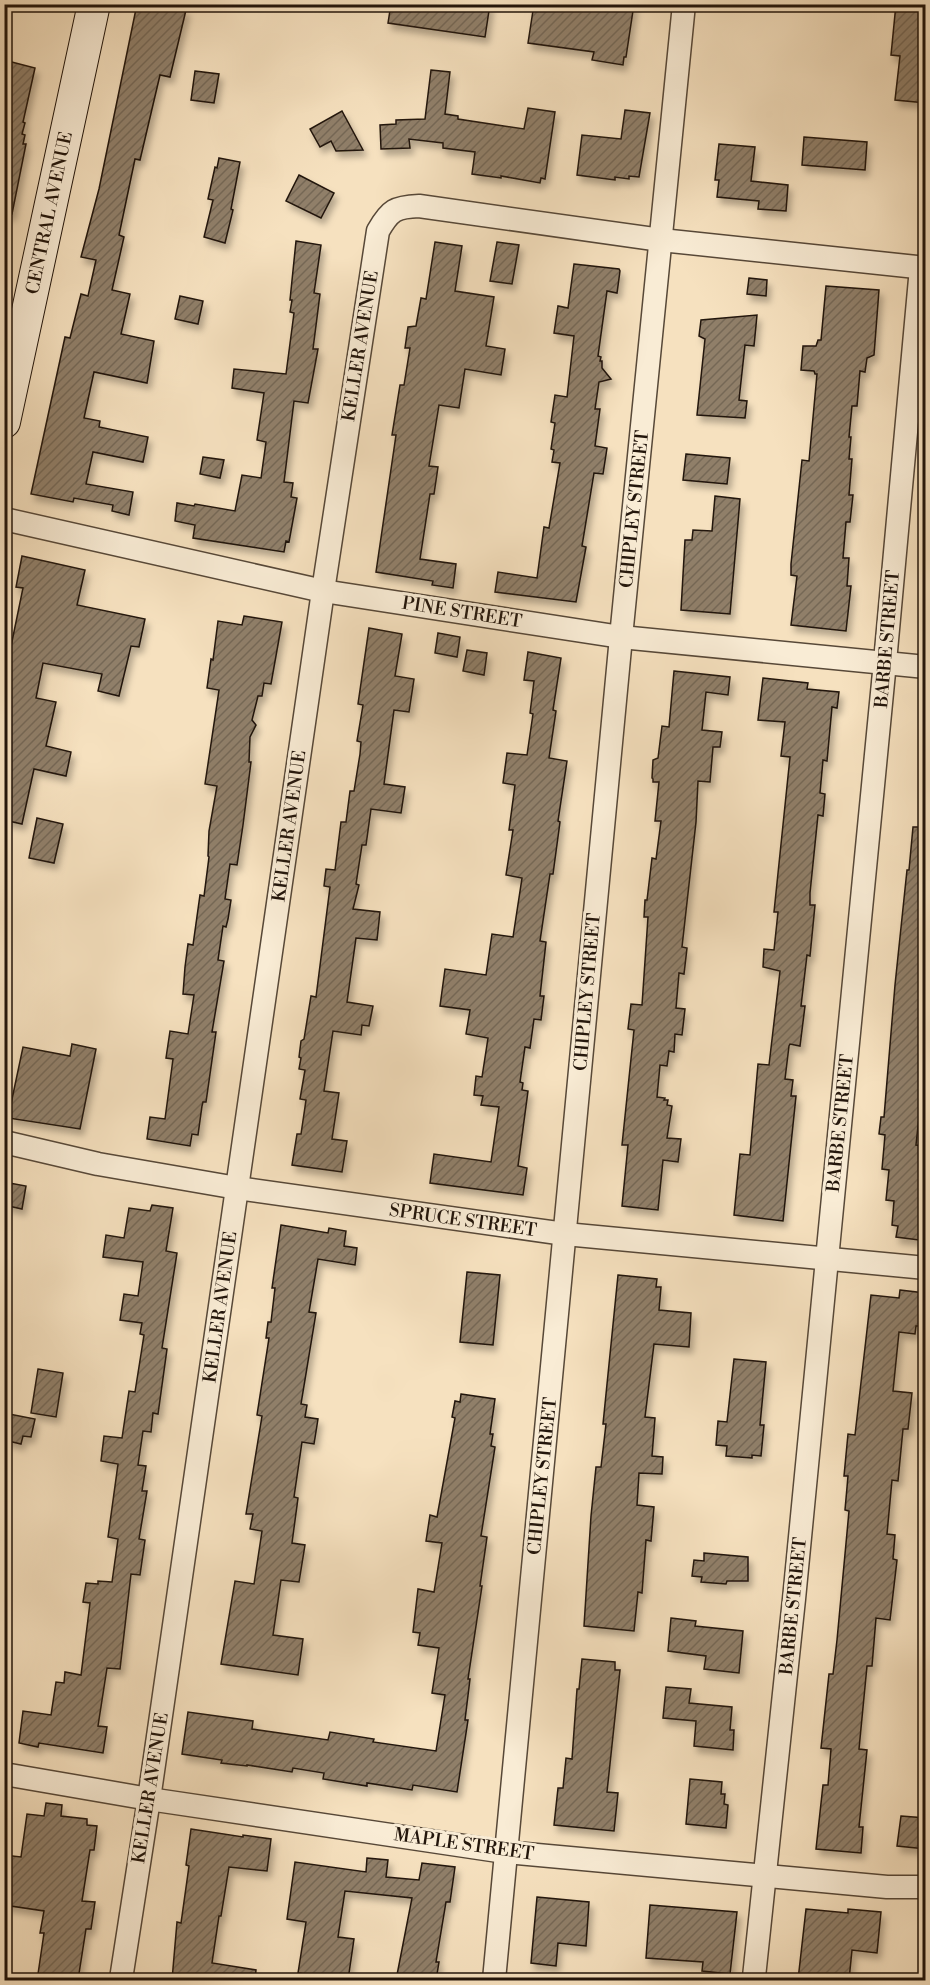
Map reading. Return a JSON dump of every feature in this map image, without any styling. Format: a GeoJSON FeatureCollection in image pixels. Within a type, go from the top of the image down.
{"type":"FeatureCollection","features":[{"type":"Feature","properties":{"kind":"street","name":"CENTRAL AVENUE"},"geometry":{"type":"LineString","coordinates":[[4,422],[94,4]]}},
{"type":"Feature","properties":{"kind":"street","name":"CHIPLEY STREET"},"geometry":{"type":"LineString","coordinates":[[494,1980],[621,637],[684,4]]}},
{"type":"Feature","properties":{"kind":"street","name":"KELLER AVENUE"},"geometry":{"type":"LineString","coordinates":[[121,1979],[149,1799],[322,591],[378,231],[387,216],[399,207],[419,206],[661,240],[923,268]]}},
{"type":"Feature","properties":{"kind":"street","name":"BARBE STREET"},"geometry":{"type":"LineString","coordinates":[[754,1977],[923,268]]}},
{"type":"Feature","properties":{"kind":"street","name":"PINE STREET"},"geometry":{"type":"LineString","coordinates":[[4,519],[322,591],[621,637],[926,667]]}},
{"type":"Feature","properties":{"kind":"street","name":"SPRUCE STREET"},"geometry":{"type":"LineString","coordinates":[[4,1142],[98,1164],[237,1188],[565,1234],[926,1268]]}},
{"type":"Feature","properties":{"kind":"street","name":"MAPLE STREET"},"geometry":{"type":"LineString","coordinates":[[4,1774],[149,1799],[506,1852],[887,1887],[926,1887]]}},
{"type":"Feature","properties":{"kind":"building"},"geometry":{"type":"Polygon","coordinates":[[[137,4],[160,4],[186,10],[170,77],[160,75],[140,160],[135,159],[119,235],[124,237],[112,290],[130,294],[121,334],[154,341],[147,383],[94,372],[84,418],[100,421],[99,427],[148,437],[143,462],[93,452],[86,484],[133,492],[129,515],[112,511],[113,505],[74,498],[73,502],[31,494],[65,337],[70,338],[81,294],[88,296],[96,260],[81,257],[99,189],[137,4]]]}},
{"type":"Feature","properties":{"kind":"building"},"geometry":{"type":"Polygon","coordinates":[[[391,4],[490,4],[485,37],[388,23],[391,4]]]}},
{"type":"Feature","properties":{"kind":"building"},"geometry":{"type":"Polygon","coordinates":[[[534,4],[634,4],[623,65],[592,60],[594,52],[528,43],[534,4]]]}},
{"type":"Feature","properties":{"kind":"building"},"geometry":{"type":"Polygon","coordinates":[[[896,4],[926,4],[926,103],[895,100],[900,56],[891,55],[896,4]]]}},
{"type":"Feature","properties":{"kind":"building"},"geometry":{"type":"Polygon","coordinates":[[[4,60],[35,68],[23,122],[25,123],[22,134],[25,135],[23,144],[26,144],[12,214],[4,214],[4,60]]]}},
{"type":"Feature","properties":{"kind":"building"},"geometry":{"type":"Polygon","coordinates":[[[431,70],[450,72],[445,114],[458,116],[458,119],[524,129],[528,108],[555,112],[545,179],[541,178],[540,183],[501,176],[501,178],[472,174],[475,152],[443,148],[443,143],[409,139],[410,148],[381,149],[380,125],[396,124],[396,120],[425,119],[431,70]]]}},
{"type":"Feature","properties":{"kind":"building"},"geometry":{"type":"Polygon","coordinates":[[[195,71],[219,74],[214,103],[191,100],[195,71]]]}},
{"type":"Feature","properties":{"kind":"building"},"geometry":{"type":"Polygon","coordinates":[[[625,110],[650,113],[639,177],[629,176],[629,179],[615,177],[615,180],[577,175],[582,135],[621,139],[625,110]]]}},
{"type":"Feature","properties":{"kind":"building"},"geometry":{"type":"Polygon","coordinates":[[[342,111],[363,150],[336,151],[331,141],[320,147],[310,129],[342,111]]]}},
{"type":"Feature","properties":{"kind":"building"},"geometry":{"type":"Polygon","coordinates":[[[804,137],[867,142],[865,170],[802,165],[804,137]]]}},
{"type":"Feature","properties":{"kind":"building"},"geometry":{"type":"Polygon","coordinates":[[[719,144],[755,147],[751,181],[788,185],[786,211],[758,209],[759,201],[717,197],[719,180],[715,180],[719,144]]]}},
{"type":"Feature","properties":{"kind":"building"},"geometry":{"type":"Polygon","coordinates":[[[219,158],[240,162],[231,209],[233,210],[225,243],[204,237],[213,200],[208,199],[219,158]]]}},
{"type":"Feature","properties":{"kind":"building"},"geometry":{"type":"Polygon","coordinates":[[[299,175],[334,193],[321,218],[286,201],[299,175]]]}},
{"type":"Feature","properties":{"kind":"building"},"geometry":{"type":"Polygon","coordinates":[[[296,241],[321,245],[314,293],[320,294],[313,349],[318,349],[308,403],[294,401],[284,482],[293,483],[291,497],[297,498],[289,542],[286,541],[284,552],[193,538],[195,525],[175,521],[177,503],[235,511],[242,475],[261,478],[266,442],[257,440],[264,393],[232,388],[234,369],[286,374],[294,313],[290,312],[292,300],[290,300],[296,241]]]}},
{"type":"Feature","properties":{"kind":"building"},"geometry":{"type":"Polygon","coordinates":[[[435,242],[462,246],[455,291],[494,297],[486,346],[505,349],[501,375],[465,369],[459,408],[439,405],[429,466],[438,467],[434,494],[430,494],[420,559],[456,564],[453,588],[432,585],[433,581],[376,572],[396,435],[392,435],[400,385],[404,385],[410,348],[405,348],[408,327],[416,326],[421,298],[426,299],[435,242]]]}},
{"type":"Feature","properties":{"kind":"building"},"geometry":{"type":"Polygon","coordinates":[[[497,242],[519,245],[512,284],[490,281],[497,242]]]}},
{"type":"Feature","properties":{"kind":"building"},"geometry":{"type":"Polygon","coordinates":[[[574,264],[619,269],[620,271],[617,293],[607,291],[598,356],[601,357],[602,368],[611,379],[599,382],[595,409],[600,409],[595,446],[607,448],[603,474],[594,473],[582,546],[586,547],[576,602],[495,592],[498,572],[537,578],[544,527],[549,528],[560,463],[552,462],[554,450],[551,449],[555,423],[551,422],[555,395],[567,397],[574,336],[554,333],[558,306],[568,308],[574,264]]]}},
{"type":"Feature","properties":{"kind":"building"},"geometry":{"type":"Polygon","coordinates":[[[749,278],[767,280],[766,296],[747,294],[749,278]]]}},
{"type":"Feature","properties":{"kind":"building"},"geometry":{"type":"Polygon","coordinates":[[[826,286],[879,290],[874,355],[867,358],[865,372],[860,371],[857,406],[852,406],[849,437],[851,437],[849,459],[852,459],[849,495],[853,495],[850,522],[846,522],[843,558],[849,558],[847,586],[851,586],[846,631],[791,625],[797,576],[791,575],[791,564],[802,460],[809,461],[817,374],[814,371],[801,370],[803,346],[816,346],[818,340],[821,340],[826,286]]]}},
{"type":"Feature","properties":{"kind":"building"},"geometry":{"type":"Polygon","coordinates":[[[180,296],[203,301],[198,324],[175,319],[180,296]]]}},
{"type":"Feature","properties":{"kind":"building"},"geometry":{"type":"Polygon","coordinates":[[[757,315],[754,346],[745,345],[739,400],[747,401],[745,418],[697,415],[705,339],[699,336],[701,320],[757,315]]]}},
{"type":"Feature","properties":{"kind":"building"},"geometry":{"type":"Polygon","coordinates":[[[686,454],[730,458],[727,484],[683,480],[686,454]]]}},
{"type":"Feature","properties":{"kind":"building"},"geometry":{"type":"Polygon","coordinates":[[[203,457],[224,460],[220,478],[200,474],[203,457]]]}},
{"type":"Feature","properties":{"kind":"building"},"geometry":{"type":"Polygon","coordinates":[[[715,496],[740,499],[730,614],[681,610],[685,540],[692,540],[693,530],[712,531],[715,496]]]}},
{"type":"Feature","properties":{"kind":"building"},"geometry":{"type":"Polygon","coordinates":[[[22,556],[85,570],[77,605],[145,619],[139,647],[131,646],[119,696],[98,691],[102,674],[43,663],[36,698],[56,702],[46,746],[71,752],[66,776],[34,769],[22,824],[4,820],[4,655],[9,656],[23,588],[16,587],[22,556]]]}},
{"type":"Feature","properties":{"kind":"building"},"geometry":{"type":"Polygon","coordinates":[[[244,616],[282,622],[271,684],[264,683],[262,696],[258,696],[252,720],[256,725],[250,737],[249,762],[251,762],[237,865],[230,864],[225,899],[231,900],[226,927],[223,926],[218,960],[224,961],[212,1032],[216,1032],[206,1102],[203,1102],[202,1106],[198,1135],[192,1134],[190,1146],[147,1139],[150,1117],[165,1119],[173,1059],[166,1058],[170,1031],[188,1034],[194,995],[183,994],[188,944],[193,945],[200,895],[204,896],[209,857],[209,831],[217,786],[205,784],[219,690],[207,688],[218,621],[242,625],[244,616]]]}},
{"type":"Feature","properties":{"kind":"building"},"geometry":{"type":"Polygon","coordinates":[[[369,628],[402,634],[395,676],[414,679],[409,712],[394,710],[384,784],[405,787],[401,813],[371,809],[366,845],[362,845],[356,884],[359,885],[353,909],[380,912],[377,940],[356,938],[347,1002],[373,1006],[369,1026],[362,1025],[361,1035],[333,1031],[324,1091],[339,1093],[332,1139],[347,1141],[342,1172],[292,1165],[297,1134],[301,1134],[306,1100],[300,1099],[305,1070],[299,1069],[301,1058],[299,1057],[311,996],[316,997],[330,887],[324,886],[326,869],[335,870],[341,822],[346,822],[350,791],[354,791],[360,754],[361,742],[357,741],[363,705],[358,704],[369,628]]]}},
{"type":"Feature","properties":{"kind":"building"},"geometry":{"type":"Polygon","coordinates":[[[438,633],[460,637],[457,657],[435,653],[438,633]]]}},
{"type":"Feature","properties":{"kind":"building"},"geometry":{"type":"Polygon","coordinates":[[[467,650],[487,653],[484,675],[463,671],[467,650]]]}},
{"type":"Feature","properties":{"kind":"building"},"geometry":{"type":"Polygon","coordinates":[[[528,652],[561,658],[549,758],[567,761],[553,874],[550,874],[540,941],[546,942],[540,996],[544,996],[541,1020],[534,1019],[530,1048],[525,1047],[520,1082],[523,1083],[522,1090],[528,1091],[518,1166],[527,1168],[523,1195],[430,1183],[434,1154],[491,1162],[499,1107],[481,1105],[483,1096],[474,1095],[476,1076],[482,1077],[488,1038],[466,1034],[470,1010],[440,1006],[445,969],[486,975],[492,934],[513,937],[522,878],[506,875],[513,830],[509,830],[515,785],[503,783],[507,753],[527,755],[533,714],[530,713],[534,681],[524,680],[528,652]]]}},
{"type":"Feature","properties":{"kind":"building"},"geometry":{"type":"Polygon","coordinates":[[[674,671],[730,677],[728,695],[706,692],[702,730],[722,732],[720,747],[713,747],[710,782],[698,781],[696,822],[682,947],[687,948],[684,974],[679,973],[676,1008],[685,1009],[682,1035],[675,1034],[674,1052],[669,1051],[667,1066],[660,1065],[657,1097],[665,1098],[664,1100],[668,1100],[667,1105],[672,1106],[667,1138],[681,1139],[678,1162],[663,1160],[658,1210],[622,1206],[628,1145],[622,1145],[634,1030],[628,1029],[631,1004],[642,1005],[648,917],[644,917],[645,900],[647,900],[652,858],[656,859],[661,821],[655,821],[659,782],[653,782],[653,760],[658,758],[662,726],[669,727],[674,671]]]}},
{"type":"Feature","properties":{"kind":"building"},"geometry":{"type":"Polygon","coordinates":[[[763,678],[808,683],[807,689],[839,692],[837,708],[832,707],[827,761],[823,760],[820,793],[825,794],[823,816],[818,815],[810,893],[810,905],[815,905],[810,956],[807,955],[801,1006],[805,1006],[800,1046],[790,1044],[789,1046],[785,1079],[793,1080],[791,1096],[796,1096],[783,1221],[734,1215],[740,1154],[750,1155],[758,1064],[769,1065],[780,971],[763,967],[764,949],[774,950],[778,912],[774,912],[790,757],[781,756],[785,722],[758,720],[763,678]]]}},
{"type":"Feature","properties":{"kind":"building"},"geometry":{"type":"Polygon","coordinates":[[[37,818],[63,824],[54,863],[29,858],[37,818]]]}},
{"type":"Feature","properties":{"kind":"building"},"geometry":{"type":"Polygon","coordinates":[[[913,827],[926,827],[926,1051],[916,1145],[926,1146],[926,1193],[919,1240],[896,1237],[898,1226],[892,1225],[894,1201],[886,1200],[889,1170],[882,1169],[885,1135],[879,1134],[881,1117],[884,1117],[895,985],[913,827]]]}},
{"type":"Feature","properties":{"kind":"building"},"geometry":{"type":"Polygon","coordinates":[[[72,1044],[96,1049],[80,1129],[8,1118],[23,1047],[70,1056],[72,1044]]]}},
{"type":"Feature","properties":{"kind":"building"},"geometry":{"type":"Polygon","coordinates":[[[4,1182],[26,1186],[22,1209],[4,1205],[4,1182]]]}},
{"type":"Feature","properties":{"kind":"building"},"geometry":{"type":"Polygon","coordinates":[[[152,1205],[173,1208],[166,1251],[177,1253],[162,1348],[167,1349],[158,1414],[153,1413],[151,1432],[143,1431],[138,1465],[146,1466],[142,1491],[147,1491],[139,1539],[145,1540],[140,1575],[131,1574],[120,1669],[107,1668],[98,1726],[107,1727],[103,1753],[39,1743],[38,1747],[19,1743],[23,1711],[51,1715],[56,1682],[64,1683],[65,1672],[81,1675],[90,1603],[83,1602],[86,1583],[112,1582],[118,1539],[108,1537],[118,1464],[101,1461],[104,1436],[122,1438],[129,1391],[135,1392],[144,1335],[140,1334],[142,1323],[120,1320],[124,1294],[138,1296],[143,1262],[103,1257],[106,1235],[124,1238],[129,1208],[150,1211],[152,1205]]]}},
{"type":"Feature","properties":{"kind":"building"},"geometry":{"type":"Polygon","coordinates":[[[281,1225],[328,1233],[329,1228],[346,1231],[344,1246],[357,1248],[355,1265],[318,1259],[309,1312],[316,1313],[301,1404],[307,1405],[305,1417],[318,1419],[314,1444],[302,1442],[294,1497],[298,1498],[292,1543],[305,1545],[299,1582],[281,1580],[273,1635],[303,1639],[298,1675],[221,1664],[235,1581],[254,1584],[262,1531],[250,1529],[253,1514],[246,1514],[262,1416],[257,1415],[269,1338],[266,1338],[268,1322],[271,1322],[275,1288],[272,1288],[281,1225]]]}},
{"type":"Feature","properties":{"kind":"building"},"geometry":{"type":"Polygon","coordinates":[[[467,1272],[500,1275],[493,1345],[460,1342],[467,1272]]]}},
{"type":"Feature","properties":{"kind":"building"},"geometry":{"type":"Polygon","coordinates":[[[618,1275],[657,1279],[656,1287],[661,1287],[659,1310],[691,1313],[689,1347],[654,1344],[645,1417],[655,1418],[652,1456],[663,1457],[662,1474],[639,1473],[637,1505],[654,1507],[651,1541],[646,1540],[642,1593],[638,1592],[634,1631],[584,1626],[591,1516],[596,1467],[601,1467],[606,1424],[603,1424],[618,1275]]]}},
{"type":"Feature","properties":{"kind":"building"},"geometry":{"type":"Polygon","coordinates":[[[900,1290],[925,1293],[921,1326],[916,1326],[915,1334],[899,1332],[893,1391],[912,1393],[908,1429],[903,1429],[898,1481],[892,1480],[887,1534],[895,1535],[893,1559],[897,1560],[890,1620],[876,1618],[872,1666],[867,1666],[859,1749],[867,1750],[859,1827],[863,1827],[861,1853],[816,1849],[823,1785],[828,1785],[831,1749],[821,1748],[829,1674],[833,1674],[849,1511],[845,1510],[848,1476],[844,1476],[848,1434],[855,1435],[871,1295],[899,1298],[900,1290]]]}},
{"type":"Feature","properties":{"kind":"building"},"geometry":{"type":"Polygon","coordinates":[[[734,1359],[766,1362],[760,1425],[764,1425],[761,1456],[752,1455],[752,1458],[726,1456],[727,1446],[716,1445],[718,1421],[727,1422],[734,1359]]]}},
{"type":"Feature","properties":{"kind":"building"},"geometry":{"type":"Polygon","coordinates":[[[38,1369],[63,1373],[56,1417],[31,1413],[38,1369]]]}},
{"type":"Feature","properties":{"kind":"building"},"geometry":{"type":"Polygon","coordinates":[[[461,1394],[495,1399],[490,1434],[493,1434],[491,1446],[495,1447],[481,1536],[487,1537],[468,1679],[470,1679],[465,1720],[468,1720],[457,1792],[413,1785],[412,1790],[367,1783],[367,1786],[323,1779],[324,1773],[293,1768],[292,1772],[221,1763],[222,1760],[182,1754],[188,1712],[253,1721],[252,1729],[328,1740],[330,1732],[374,1739],[373,1742],[436,1751],[445,1695],[432,1693],[439,1648],[418,1645],[420,1633],[413,1632],[418,1589],[434,1592],[442,1543],[426,1541],[430,1515],[437,1517],[455,1418],[452,1417],[455,1401],[460,1402],[461,1394]]]}},
{"type":"Feature","properties":{"kind":"building"},"geometry":{"type":"Polygon","coordinates":[[[4,1413],[35,1419],[31,1437],[23,1436],[21,1444],[4,1440],[4,1413]]]}},
{"type":"Feature","properties":{"kind":"building"},"geometry":{"type":"Polygon","coordinates":[[[704,1553],[748,1557],[748,1581],[727,1581],[726,1584],[701,1582],[702,1577],[692,1576],[694,1560],[704,1561],[704,1553]]]}},
{"type":"Feature","properties":{"kind":"building"},"geometry":{"type":"Polygon","coordinates":[[[671,1618],[696,1621],[695,1626],[743,1631],[739,1673],[704,1669],[706,1656],[668,1651],[671,1618]]]}},
{"type":"Feature","properties":{"kind":"building"},"geometry":{"type":"Polygon","coordinates":[[[582,1659],[615,1662],[615,1670],[620,1670],[607,1792],[618,1793],[614,1831],[554,1825],[558,1788],[563,1788],[566,1758],[572,1759],[577,1689],[579,1689],[582,1659]]]}},
{"type":"Feature","properties":{"kind":"building"},"geometry":{"type":"Polygon","coordinates":[[[666,1687],[691,1689],[689,1703],[732,1707],[730,1730],[734,1730],[733,1750],[694,1746],[696,1721],[663,1718],[666,1687]]]}},
{"type":"Feature","properties":{"kind":"building"},"geometry":{"type":"Polygon","coordinates":[[[690,1779],[722,1782],[721,1794],[725,1794],[724,1804],[728,1805],[726,1828],[686,1824],[690,1779]]]}},
{"type":"Feature","properties":{"kind":"building"},"geometry":{"type":"Polygon","coordinates":[[[46,1803],[62,1805],[61,1816],[87,1819],[87,1825],[97,1826],[94,1850],[90,1850],[82,1901],[95,1902],[91,1929],[86,1929],[78,1980],[38,1974],[44,1933],[40,1933],[44,1911],[4,1905],[4,1855],[21,1857],[27,1814],[44,1816],[46,1803]]]}},
{"type":"Feature","properties":{"kind":"building"},"geometry":{"type":"Polygon","coordinates":[[[901,1816],[926,1818],[926,1849],[897,1846],[901,1816]]]}},
{"type":"Feature","properties":{"kind":"building"},"geometry":{"type":"Polygon","coordinates":[[[191,1829],[271,1839],[267,1871],[229,1867],[212,1963],[256,1970],[255,1980],[172,1980],[177,1922],[181,1923],[189,1866],[186,1865],[191,1829]]]}},
{"type":"Feature","properties":{"kind":"building"},"geometry":{"type":"Polygon","coordinates":[[[367,1858],[388,1860],[386,1877],[419,1880],[422,1863],[455,1867],[450,1902],[446,1902],[436,1962],[439,1962],[436,1980],[396,1980],[412,1898],[345,1891],[338,1937],[354,1939],[348,1980],[298,1973],[306,1922],[287,1919],[295,1862],[366,1872],[367,1858]]]}},
{"type":"Feature","properties":{"kind":"building"},"geometry":{"type":"Polygon","coordinates":[[[537,1897],[589,1902],[586,1946],[558,1943],[556,1966],[531,1963],[537,1897]]]}},
{"type":"Feature","properties":{"kind":"building"},"geometry":{"type":"Polygon","coordinates":[[[650,1905],[737,1912],[730,1974],[702,1971],[703,1962],[646,1958],[650,1905]]]}},
{"type":"Feature","properties":{"kind":"building"},"geometry":{"type":"Polygon","coordinates":[[[806,1909],[848,1913],[848,1909],[881,1912],[877,1953],[852,1950],[849,1980],[798,1980],[806,1909]]]}}]}
